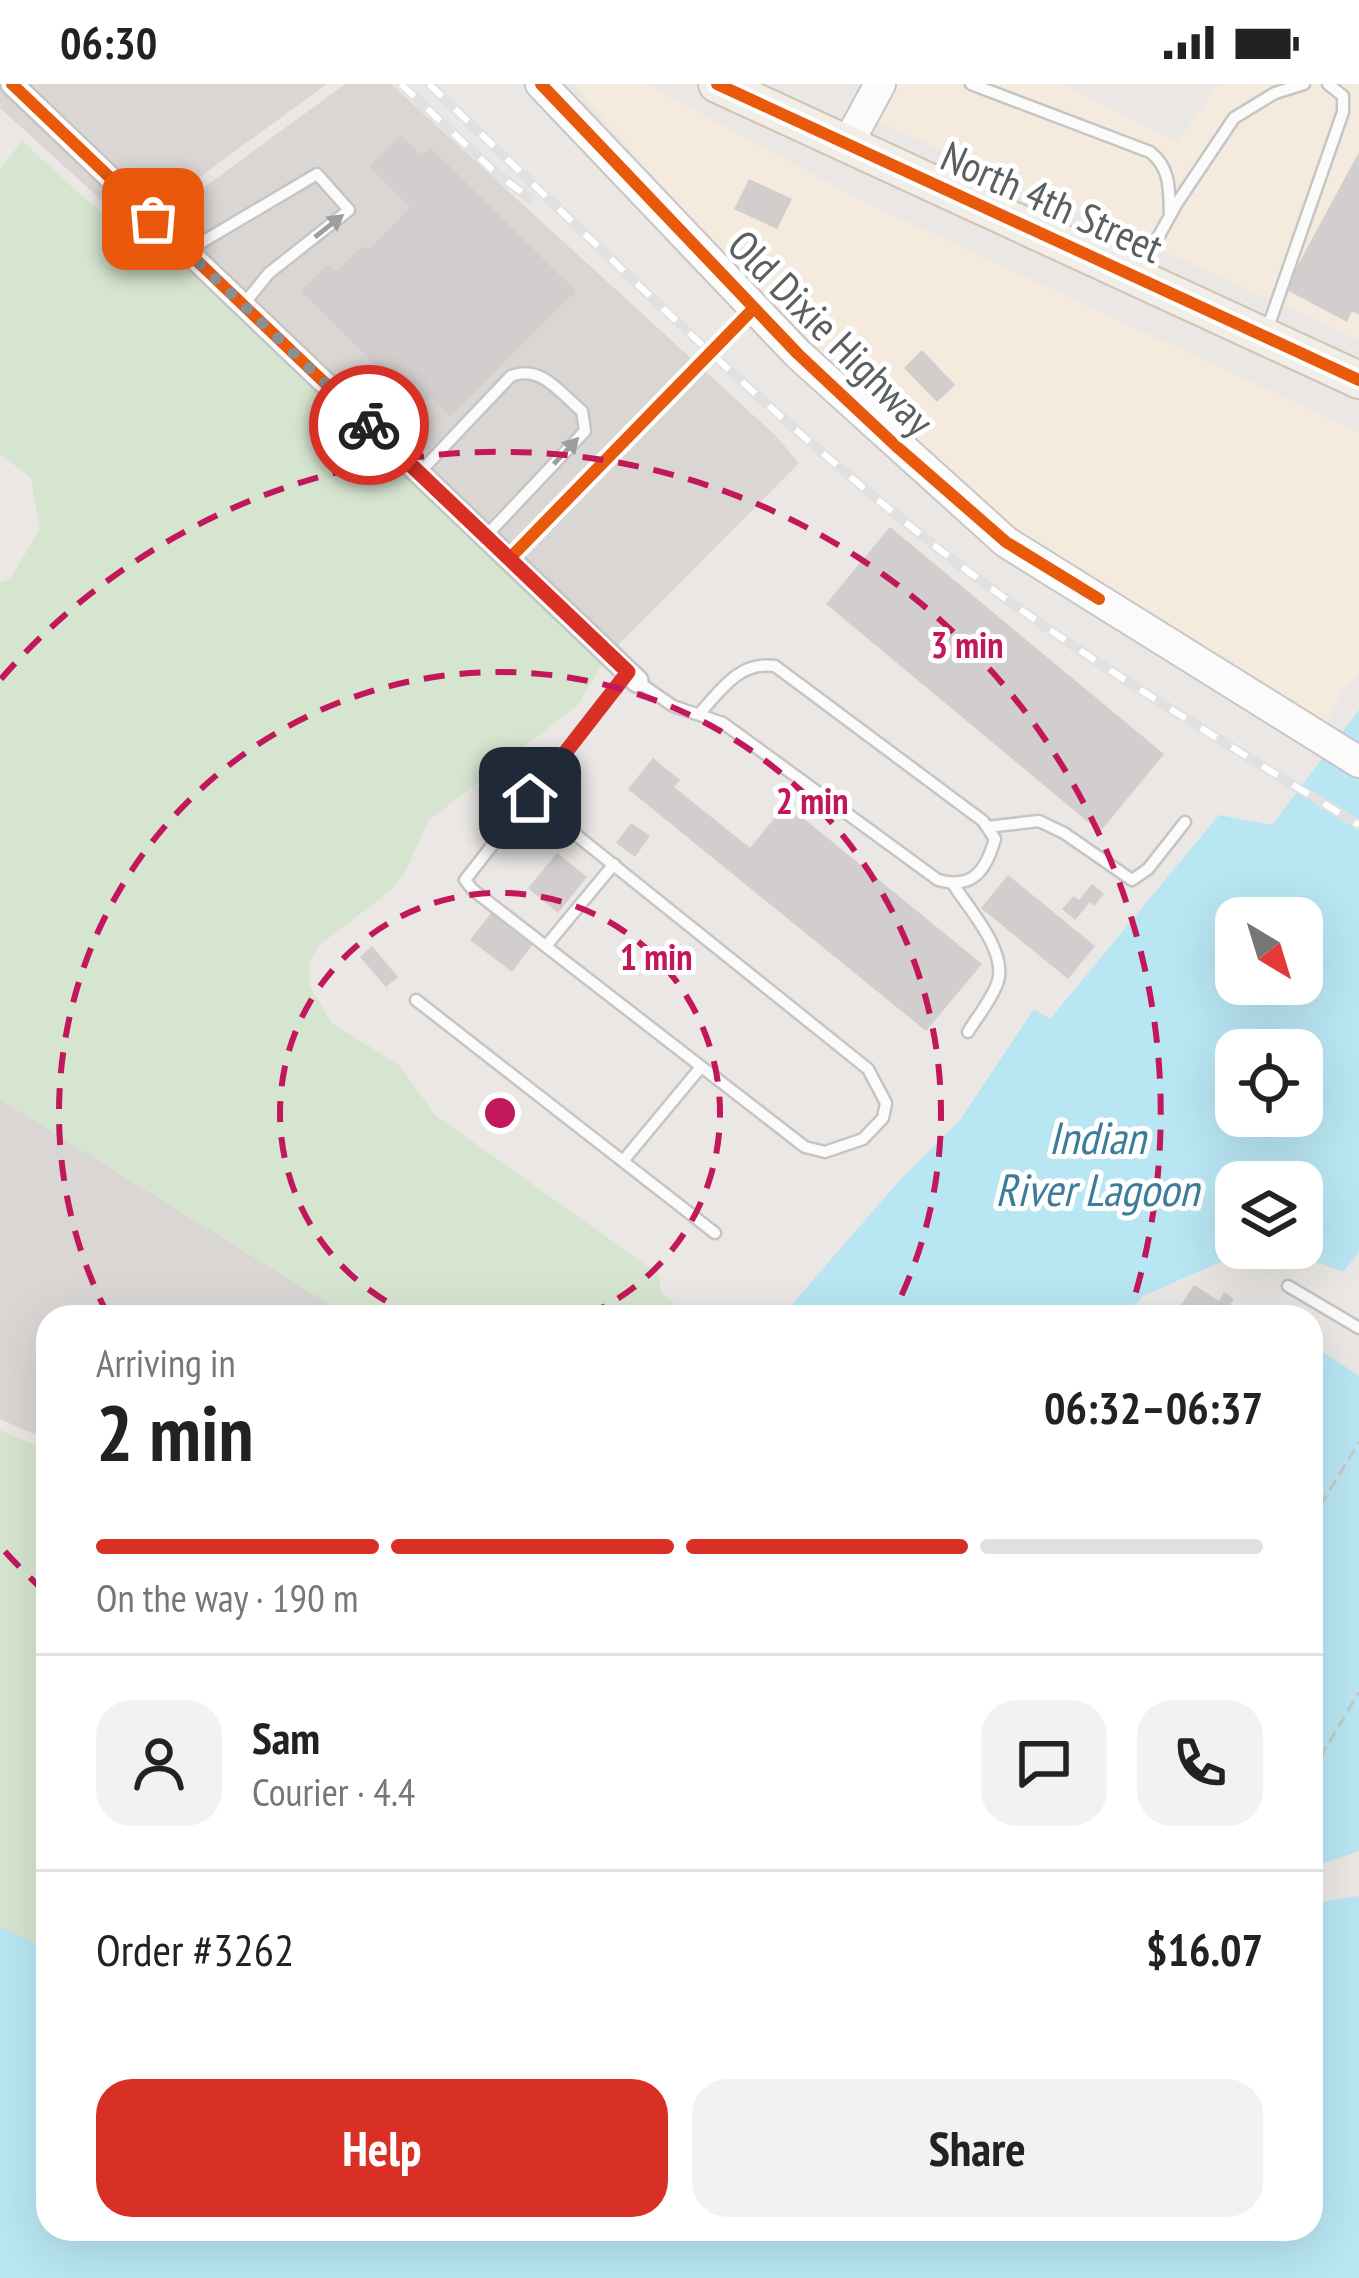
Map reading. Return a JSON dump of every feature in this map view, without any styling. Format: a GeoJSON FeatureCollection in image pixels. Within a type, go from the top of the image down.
{"type":"FeatureCollection","features":[{"type":"Feature","properties":{"kind":"main road","name":"North 4th Street"},"geometry":{"type":"LineString","coordinates":[[717,84],[1359,380]]}},
{"type":"Feature","properties":{"kind":"street","name":"Old Dixie Highway"},"geometry":{"type":"LineString","coordinates":[[541,84],[798,355],[1006,542],[1359,762]]}},
{"type":"Feature","properties":{"kind":"street"},"geometry":{"type":"LineString","coordinates":[[847,146],[880,84]]}},
{"type":"Feature","properties":{"kind":"street"},"geometry":{"type":"LineString","coordinates":[[10,92],[187,251],[632,676]]}},
{"type":"Feature","properties":{"kind":"lane"},"geometry":{"type":"LineString","coordinates":[[971,84],[1150,152],[1166,172],[1170,215]]}},
{"type":"Feature","properties":{"kind":"lane"},"geometry":{"type":"LineString","coordinates":[[1137,276],[1170,215],[1234,118],[1275,93],[1304,84]]}},
{"type":"Feature","properties":{"kind":"lane"},"geometry":{"type":"LineString","coordinates":[[1328,84],[1343,96]]}},
{"type":"Feature","properties":{"kind":"lane"},"geometry":{"type":"LineString","coordinates":[[1265,336],[1333,145],[1343,96],[1355,84]]}},
{"type":"Feature","properties":{"kind":"lane"},"geometry":{"type":"LineString","coordinates":[[187,251],[316,174],[349,210],[269,273],[243,305]]}},
{"type":"Feature","properties":{"kind":"lane"},"geometry":{"type":"LineString","coordinates":[[419,473],[511,376],[524,371],[535,371],[582,411],[585,431],[485,536]]}},
{"type":"Feature","properties":{"kind":"lane"},"geometry":{"type":"LineString","coordinates":[[530,798],[868,1069],[886,1103],[883,1118],[863,1139],[824,1152],[805,1147],[465,880],[530,798],[632,676],[674,706],[723,723],[938,880],[970,882],[988,864],[995,839],[987,827],[775,666],[760,664],[739,672],[699,714]]}},
{"type":"Feature","properties":{"kind":"lane"},"geometry":{"type":"LineString","coordinates":[[987,827],[1039,821],[1132,880],[1148,869],[1185,822]]}},
{"type":"Feature","properties":{"kind":"lane"},"geometry":{"type":"LineString","coordinates":[[546,946],[614,864]]}},
{"type":"Feature","properties":{"kind":"lane"},"geometry":{"type":"LineString","coordinates":[[953,884],[993,948],[999,971],[998,982],[968,1032]]}},
{"type":"Feature","properties":{"kind":"lane"},"geometry":{"type":"LineString","coordinates":[[416,1000],[716,1233]]}},
{"type":"Feature","properties":{"kind":"lane"},"geometry":{"type":"LineString","coordinates":[[623,1161],[701,1067]]}},
{"type":"Feature","properties":{"kind":"lane"},"geometry":{"type":"LineString","coordinates":[[1288,1286],[1320,1305]]}},
{"type":"Feature","properties":{"kind":"lane"},"geometry":{"type":"LineString","coordinates":[[1323,1307],[1359,1328]]}},
{"type":"Feature","properties":{"kind":"path"},"geometry":{"type":"LineString","coordinates":[[1323,1501],[1359,1442]]}},
{"type":"Feature","properties":{"kind":"path"},"geometry":{"type":"LineString","coordinates":[[1323,1753],[1359,1692]]}},
{"type":"Feature","properties":{"kind":"shaded area"},"geometry":{"type":"Polygon","coordinates":[[[0,84],[327,84],[131,227],[0,108],[0,84]]]}},
{"type":"Feature","properties":{"kind":"shaded area"},"geometry":{"type":"Polygon","coordinates":[[[345,84],[391,84],[776,436],[799,463],[616,647],[165,216],[345,84]]]}},
{"type":"Feature","properties":{"kind":"shaded area"},"geometry":{"type":"Polygon","coordinates":[[[574,84],[646,84],[861,200],[1359,432],[1359,673],[1341,692],[1326,726],[1041,554],[776,317],[574,84]]]}},
{"type":"Feature","properties":{"kind":"shaded area"},"geometry":{"type":"Polygon","coordinates":[[[893,84],[1064,84],[1177,142],[1218,84],[1359,84],[1359,340],[873,119],[893,84]]]}},
{"type":"Feature","properties":{"kind":"shaded area"},"geometry":{"type":"Polygon","coordinates":[[[0,1099],[331,1305],[36,1305],[36,1435],[0,1419],[0,1099]]]}},
{"type":"Feature","properties":{"kind":"green space"},"geometry":{"type":"Polygon","coordinates":[[[22,141],[125,235],[134,237],[149,227],[603,662],[578,705],[428,821],[405,873],[390,891],[318,946],[309,964],[310,987],[331,1022],[400,1066],[435,1115],[659,1274],[661,1293],[676,1305],[331,1305],[0,1099],[0,583],[10,579],[40,529],[31,478],[0,454],[0,169],[22,141]]]}},
{"type":"Feature","properties":{"kind":"green space"},"geometry":{"type":"Polygon","coordinates":[[[0,1430],[36,1446],[36,1944],[0,1927],[0,1430]]]}},
{"type":"Feature","properties":{"kind":"water","name":"Indian River Lagoon"},"geometry":{"type":"Polygon","coordinates":[[[1359,710],[1359,1252],[1343,1272],[1323,1264],[1323,1161],[1215,1161],[1215,1265],[1143,1296],[1135,1305],[791,1305],[900,1180],[960,1120],[1034,1009],[1050,1019],[1219,815],[1272,825],[1359,710]]]}},
{"type":"Feature","properties":{"kind":"water"},"geometry":{"type":"Polygon","coordinates":[[[1323,1352],[1359,1376],[1359,1851],[1323,1864],[1323,1352]]]}},
{"type":"Feature","properties":{"kind":"water"},"geometry":{"type":"Polygon","coordinates":[[[1359,1896],[1359,2278],[0,2278],[0,1927],[36,1944],[36,2241],[1323,2241],[1323,1902],[1359,1896]]]}},
{"type":"Feature","properties":{"kind":"building"},"geometry":{"type":"Polygon","coordinates":[[[400,135],[421,155],[430,147],[576,291],[450,417],[430,397],[419,408],[301,291],[328,264],[336,272],[363,246],[368,250],[410,207],[369,166],[400,135]]]}},
{"type":"Feature","properties":{"kind":"building"},"geometry":{"type":"Polygon","coordinates":[[[1359,152],[1359,315],[1352,311],[1347,322],[1285,289],[1359,152]]]}},
{"type":"Feature","properties":{"kind":"building"},"geometry":{"type":"Polygon","coordinates":[[[749,179],[792,199],[777,229],[734,209],[749,179]]]}},
{"type":"Feature","properties":{"kind":"building"},"geometry":{"type":"Polygon","coordinates":[[[922,350],[955,385],[937,402],[904,368],[922,350]]]}},
{"type":"Feature","properties":{"kind":"building"},"geometry":{"type":"Polygon","coordinates":[[[890,527],[1164,754],[1100,832],[826,604],[890,527]]]}},
{"type":"Feature","properties":{"kind":"building"},"geometry":{"type":"Polygon","coordinates":[[[653,758],[680,780],[674,787],[750,848],[786,804],[982,964],[926,1031],[628,789],[653,758]]]}},
{"type":"Feature","properties":{"kind":"building"},"geometry":{"type":"Polygon","coordinates":[[[631,823],[650,836],[635,857],[616,843],[631,823]]]}},
{"type":"Feature","properties":{"kind":"building"},"geometry":{"type":"Polygon","coordinates":[[[557,853],[587,877],[558,913],[528,888],[557,853]]]}},
{"type":"Feature","properties":{"kind":"building"},"geometry":{"type":"Polygon","coordinates":[[[1008,875],[1095,946],[1068,979],[981,908],[1008,875]]]}},
{"type":"Feature","properties":{"kind":"building"},"geometry":{"type":"Polygon","coordinates":[[[1092,884],[1104,894],[1075,920],[1062,909],[1074,896],[1079,900],[1092,884]]]}},
{"type":"Feature","properties":{"kind":"building"},"geometry":{"type":"Polygon","coordinates":[[[491,913],[532,945],[512,972],[470,940],[491,913]]]}},
{"type":"Feature","properties":{"kind":"building"},"geometry":{"type":"Polygon","coordinates":[[[372,946],[398,977],[386,987],[360,957],[372,946]]]}},
{"type":"Feature","properties":{"kind":"building"},"geometry":{"type":"Polygon","coordinates":[[[1194,1285],[1219,1301],[1224,1292],[1234,1299],[1230,1305],[1181,1305],[1194,1285]]]}},
{"type":"Feature","properties":{"kind":"railway"},"geometry":{"type":"LineString","coordinates":[[401,84],[498,175],[530,198]]}},
{"type":"Feature","properties":{"kind":"railway"},"geometry":{"type":"LineString","coordinates":[[429,84],[722,363],[905,522],[1070,643],[1359,825]]}},
{"type":"Feature","properties":{"kind":"cycle path"},"geometry":{"type":"LineString","coordinates":[[12,84],[509,559],[754,308]]}},
{"type":"Feature","properties":{"kind":"cycle path"},"geometry":{"type":"LineString","coordinates":[[541,84],[798,354],[896,446],[1006,542],[1099,599]]}},
{"type":"Feature","properties":{"kind":"cycle path"},"geometry":{"type":"LineString","coordinates":[[717,84],[1359,380]]}},
{"type":"Feature","properties":{"kind":"way so far"},"geometry":{"type":"LineString","coordinates":[[153,219],[369,425]]}},
{"type":"Feature","properties":{"kind":"route"},"geometry":{"type":"LineString","coordinates":[[369,425],[628,672],[530,798]]}}]}
